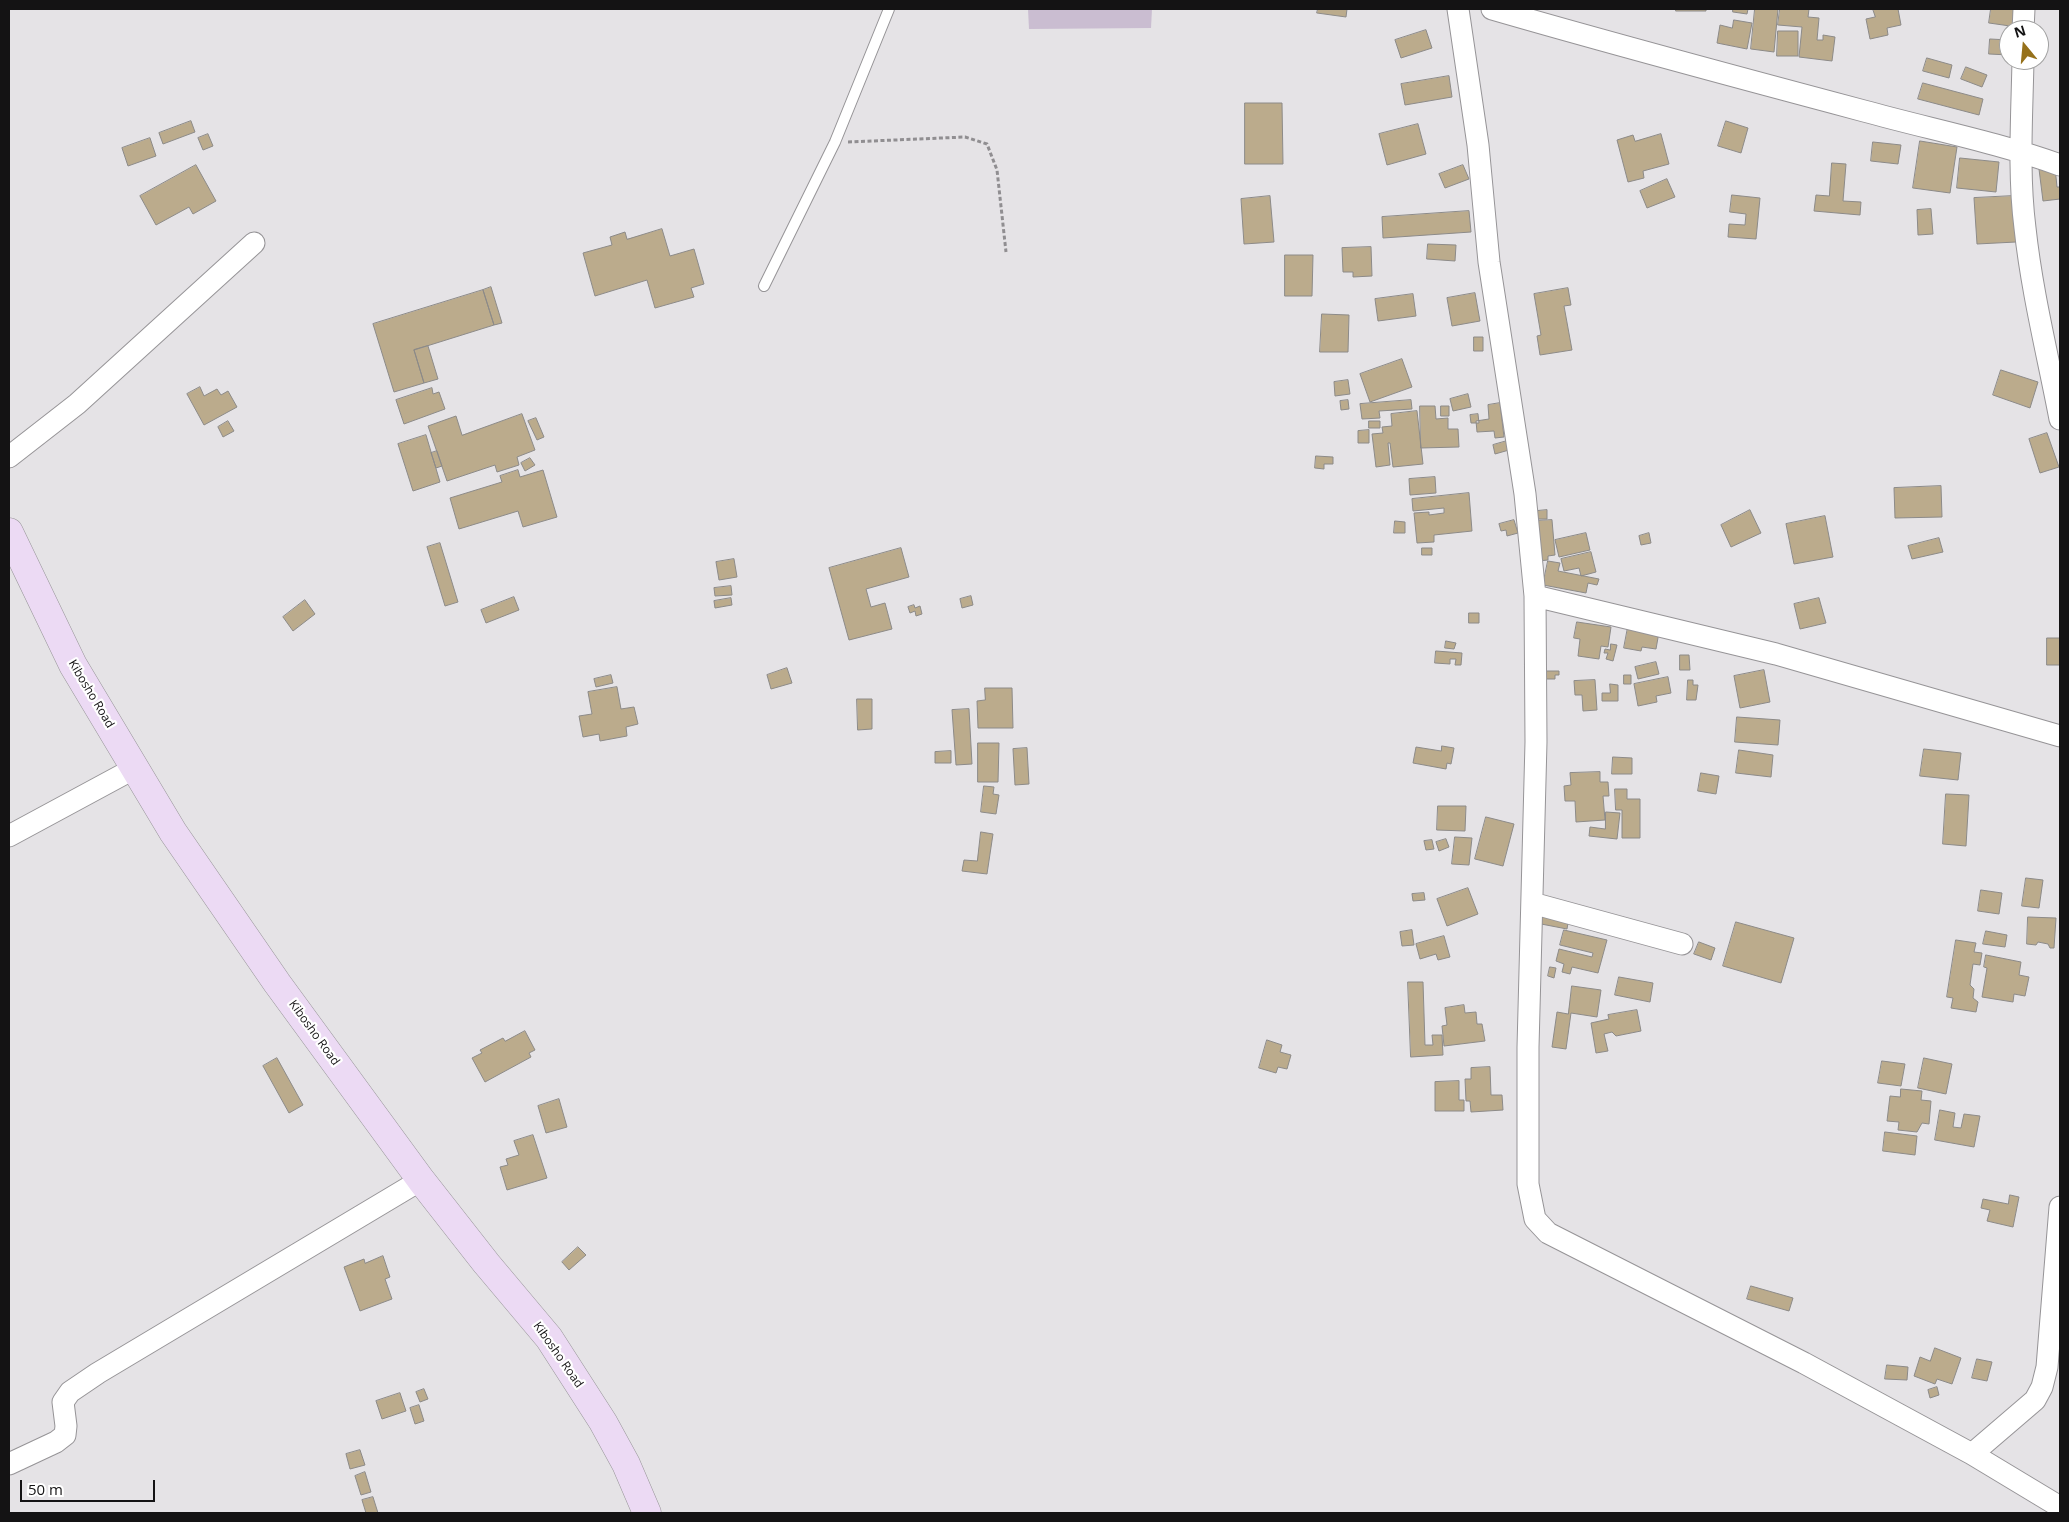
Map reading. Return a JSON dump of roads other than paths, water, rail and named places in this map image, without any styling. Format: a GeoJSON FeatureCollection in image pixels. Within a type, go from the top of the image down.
{"type":"FeatureCollection","features":[{"type":"Feature","properties":{"kind":"main road","name":"Kibosho Road"},"geometry":{"type":"LineString","coordinates":[[9,532],[73,665],[173,832],[277,983],[421,1180],[548,1338],[603,1422],[626,1464],[647,1513]]}},
{"type":"Feature","properties":{"kind":"street"},"geometry":{"type":"LineString","coordinates":[[1458,9],[1478,145],[1489,262],[1525,494],[1534,596],[1536,742],[1528,1047],[1528,1184],[1535,1219],[1548,1233],[1804,1363],[1972,1454],[2060,1507]]}},
{"type":"Feature","properties":{"kind":"street"},"geometry":{"type":"LineString","coordinates":[[1492,9],[1657,56],[2022,151],[2060,165]]}},
{"type":"Feature","properties":{"kind":"street"},"geometry":{"type":"LineString","coordinates":[[2023,70],[2024,226],[2031,275],[2060,419]]}},
{"type":"Feature","properties":{"kind":"street"},"geometry":{"type":"LineString","coordinates":[[9,457],[77,404],[254,243]]}},
{"type":"Feature","properties":{"kind":"street"},"geometry":{"type":"LineString","coordinates":[[1534,596],[1776,654],[2060,736]]}},
{"type":"Feature","properties":{"kind":"street"},"geometry":{"type":"LineString","coordinates":[[9,836],[135,768]]}},
{"type":"Feature","properties":{"kind":"street"},"geometry":{"type":"LineString","coordinates":[[1532,903],[1682,944]]}},
{"type":"Feature","properties":{"kind":"street"},"geometry":{"type":"LineString","coordinates":[[9,1464],[56,1442],[65,1435],[66,1426],[63,1402],[70,1392],[98,1373],[421,1180]]}},
{"type":"Feature","properties":{"kind":"street"},"geometry":{"type":"LineString","coordinates":[[1972,1454],[2035,1400],[2042,1388],[2046,1367],[2060,1219]]}},
{"type":"Feature","properties":{"kind":"lane"},"geometry":{"type":"LineString","coordinates":[[764,286],[835,142],[890,9]]}}]}
